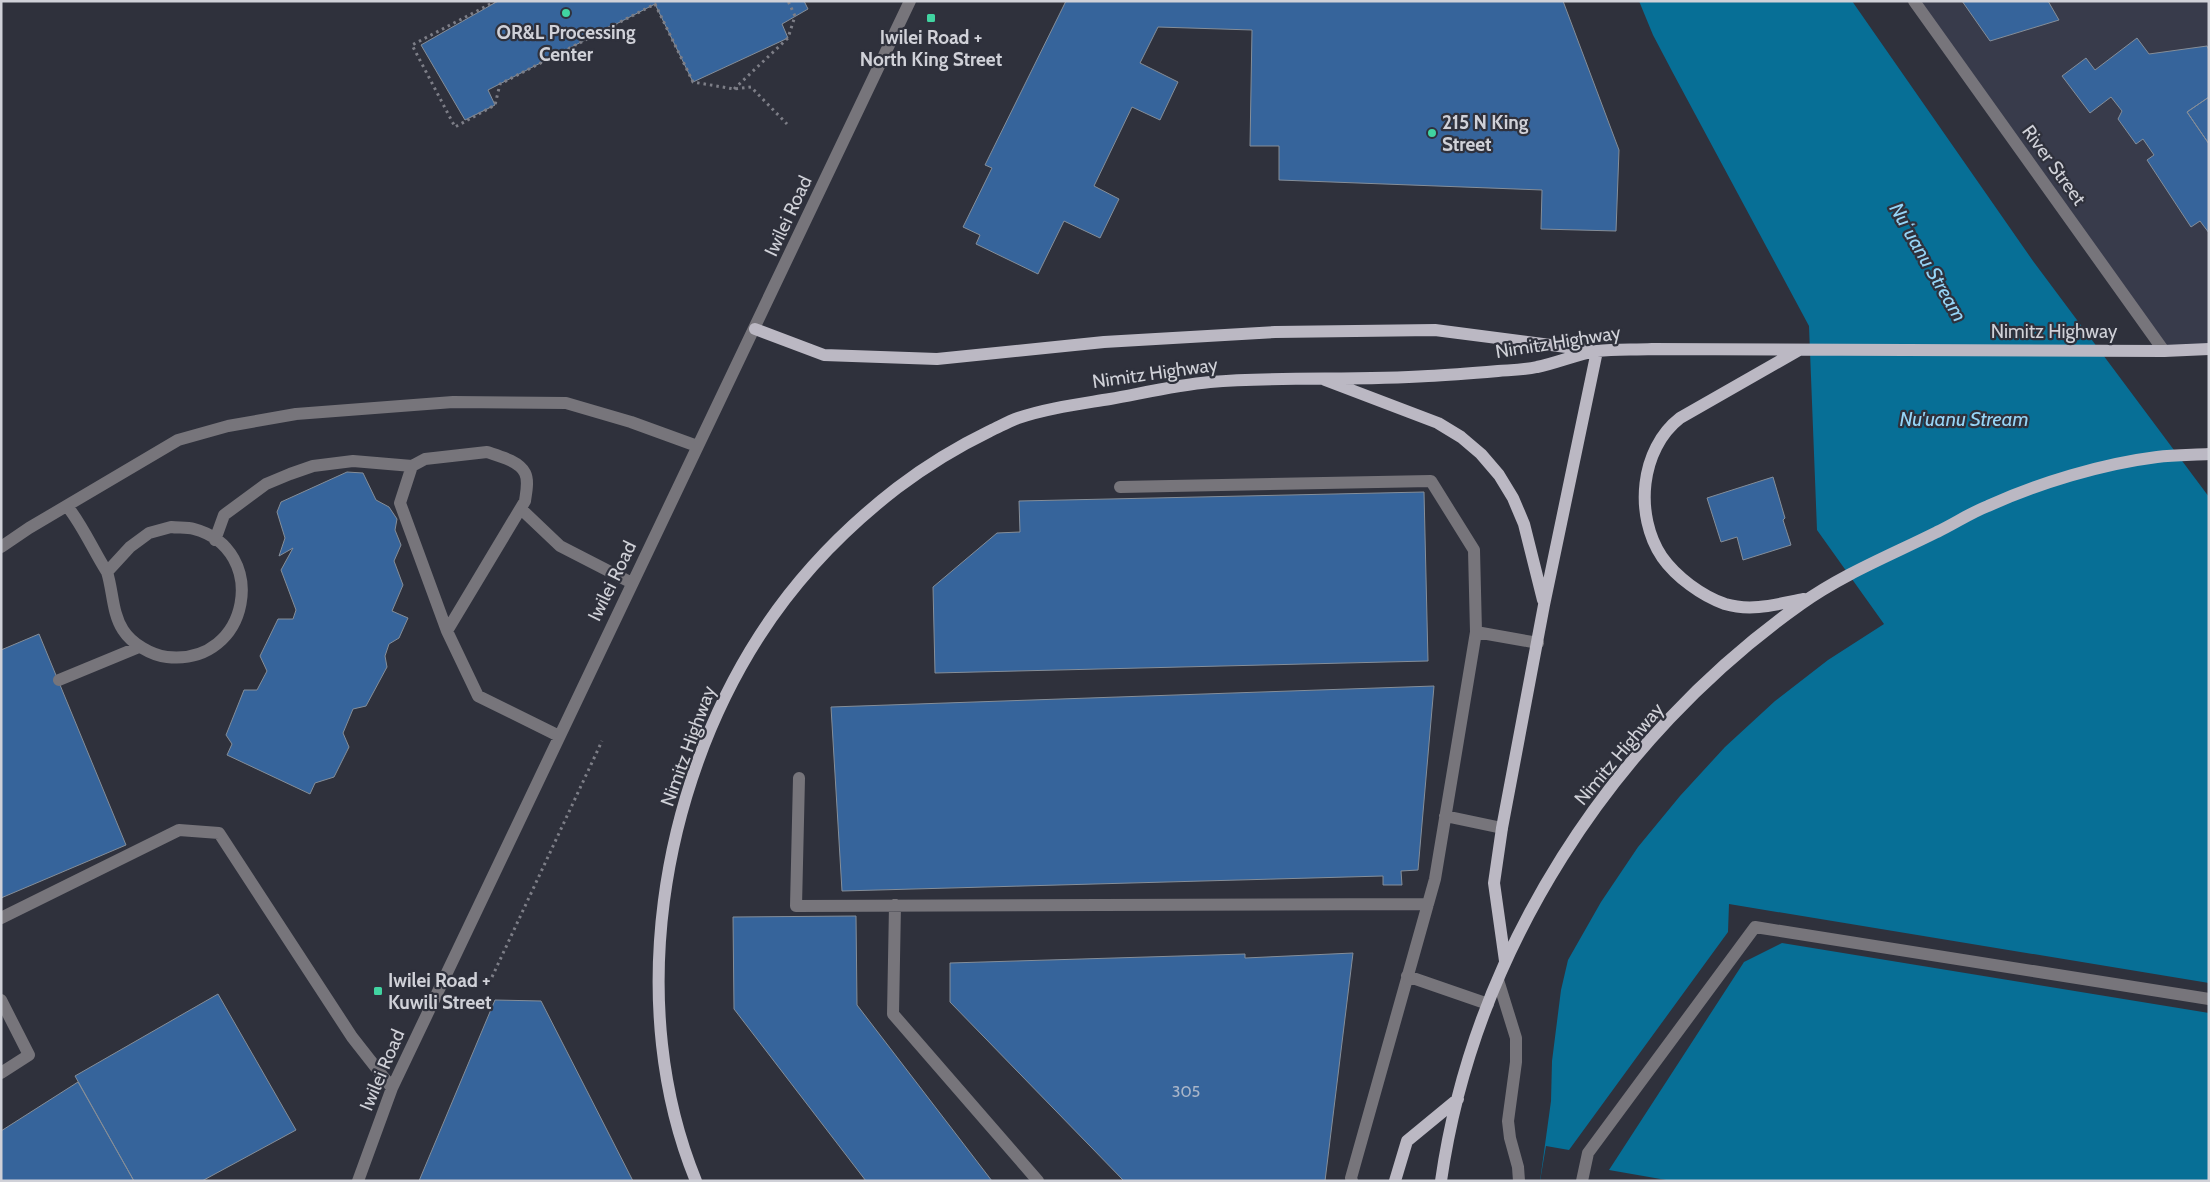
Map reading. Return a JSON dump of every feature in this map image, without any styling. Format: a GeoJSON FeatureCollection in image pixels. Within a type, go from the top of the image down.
{"type":"FeatureCollection","features":[{"type":"Feature","properties":{"kind":"main road"},"geometry":{"type":"LineString","coordinates":[[755,330],[824,355],[937,359],[1104,342],[1275,332],[1435,330],[1597,352],[1544,605],[1502,828],[1494,883],[1505,961]]}},
{"type":"Feature","properties":{"kind":"main road"},"geometry":{"type":"LineString","coordinates":[[1801,349],[1687,414],[1668,428],[1653,454],[1645,490],[1646,514],[1661,555],[1674,572],[1693,586],[1724,604],[1743,608],[1761,608],[1810,598]]}},
{"type":"Feature","properties":{"kind":"main road","name":"Nimitz Highway"},"geometry":{"type":"LineString","coordinates":[[696,1181],[685,1153],[670,1094],[662,1035],[659,974],[661,916],[670,856],[706,742],[730,687],[760,635],[794,588],[831,546],[866,514],[918,472],[966,443],[1018,418],[1077,404],[1207,382],[1423,377],[1535,368],[1597,352],[1801,349],[2164,351],[2209,349]]}},
{"type":"Feature","properties":{"kind":"main road"},"geometry":{"type":"LineString","coordinates":[[1318,378],[1438,423],[1461,437],[1481,454],[1504,483],[1524,524],[1544,605]]}},
{"type":"Feature","properties":{"kind":"main road","name":"Nimitz Highway"},"geometry":{"type":"LineString","coordinates":[[1441,1181],[1458,1099],[1479,1029],[1505,961],[1533,907],[1564,854],[1599,804],[1643,748],[1692,696],[1745,648],[1810,598],[1848,575],[1985,507],[2075,474],[2157,457],[2209,454]]}},
{"type":"Feature","properties":{"kind":"main road"},"geometry":{"type":"LineString","coordinates":[[1395,1181],[1407,1140],[1458,1099]]}},
{"type":"Feature","properties":{"kind":"street","name":"Iwilei Road"},"geometry":{"type":"LineString","coordinates":[[358,1181],[392,1088],[697,446],[755,330],[910,1]]}},
{"type":"Feature","properties":{"kind":"street","name":"River Street"},"geometry":{"type":"LineString","coordinates":[[1914,1],[2164,351]]}},
{"type":"Feature","properties":{"kind":"street"},"geometry":{"type":"LineString","coordinates":[[1,547],[178,440],[228,426],[296,414],[453,402],[566,403],[631,422],[697,446]]}},
{"type":"Feature","properties":{"kind":"street"},"geometry":{"type":"LineString","coordinates":[[215,540],[224,515],[266,484],[313,466],[353,461],[412,466],[425,459],[487,452],[505,457],[526,475],[525,501],[447,631]]}},
{"type":"Feature","properties":{"kind":"street"},"geometry":{"type":"LineString","coordinates":[[412,466],[400,503],[447,631],[478,696],[559,736]]}},
{"type":"Feature","properties":{"kind":"street"},"geometry":{"type":"LineString","coordinates":[[1120,487],[1431,481],[1474,550],[1476,632],[1435,879],[1351,1178],[1352,1181]]}},
{"type":"Feature","properties":{"kind":"street"},"geometry":{"type":"LineString","coordinates":[[67,506],[80,522],[95,554],[107,572],[112,587],[114,610],[123,631],[139,647],[160,656],[180,658],[200,654],[218,644],[232,628],[240,610],[242,589],[238,568],[228,551],[215,540],[194,529],[171,527],[149,533],[130,546],[107,572]]}},
{"type":"Feature","properties":{"kind":"street"},"geometry":{"type":"LineString","coordinates":[[521,509],[560,546],[632,583]]}},
{"type":"Feature","properties":{"kind":"street"},"geometry":{"type":"LineString","coordinates":[[1476,632],[1538,643]]}},
{"type":"Feature","properties":{"kind":"street"},"geometry":{"type":"LineString","coordinates":[[59,680],[139,647]]}},
{"type":"Feature","properties":{"kind":"street"},"geometry":{"type":"LineString","coordinates":[[799,778],[796,906],[1428,904]]}},
{"type":"Feature","properties":{"kind":"street"},"geometry":{"type":"LineString","coordinates":[[1445,816],[1502,828]]}},
{"type":"Feature","properties":{"kind":"street"},"geometry":{"type":"LineString","coordinates":[[1,918],[179,830],[219,833],[352,1037],[392,1088]]}},
{"type":"Feature","properties":{"kind":"street"},"geometry":{"type":"LineString","coordinates":[[896,906],[893,1014],[1038,1181]]}},
{"type":"Feature","properties":{"kind":"street"},"geometry":{"type":"LineString","coordinates":[[1582,1181],[1588,1153],[1755,926],[2209,999]]}},
{"type":"Feature","properties":{"kind":"street"},"geometry":{"type":"LineString","coordinates":[[1407,976],[1488,1004]]}},
{"type":"Feature","properties":{"kind":"street"},"geometry":{"type":"LineString","coordinates":[[1498,980],[1516,1038],[1516,1062],[1508,1121],[1510,1138],[1518,1167],[1519,1181]]}},
{"type":"Feature","properties":{"kind":"street"},"geometry":{"type":"LineString","coordinates":[[1,1000],[29,1055],[1,1073]]}},
{"type":"Feature","properties":{"kind":"path"},"geometry":{"type":"LineString","coordinates":[[496,1],[412,45],[456,127],[495,105],[500,84],[655,4],[693,82],[734,89],[751,88],[787,124]]}},
{"type":"Feature","properties":{"kind":"path"},"geometry":{"type":"LineString","coordinates":[[734,89],[788,38],[795,16],[788,1]]}},
{"type":"Feature","properties":{"kind":"path"},"geometry":{"type":"LineString","coordinates":[[492,977],[602,741]]}},
{"type":"Feature","properties":{"kind":"shaded area"},"geometry":{"type":"Polygon","coordinates":[[[1914,1],[2209,1],[2209,349],[2164,351],[1914,1]]]}},
{"type":"Feature","properties":{"kind":"water"},"geometry":{"type":"Polygon","coordinates":[[[1639,1],[1852,1],[2033,261],[2209,497],[2209,1181],[1540,1181],[1551,1101],[1552,1061],[1561,990],[1568,960],[1601,902],[1638,847],[1680,796],[1725,747],[1775,701],[1828,660],[1884,624],[1817,530],[1809,326],[1653,35],[1639,1]]]}},
{"type":"Feature","properties":{"kind":"pier"},"geometry":{"type":"Polygon","coordinates":[[[1729,904],[2209,983],[2209,1013],[1782,943],[1744,962],[1609,1170],[1672,1181],[1540,1181],[1546,1146],[1569,1150],[1728,932],[1729,904]]]}},
{"type":"Feature","properties":{"kind":"building"},"geometry":{"type":"Polygon","coordinates":[[[498,1],[804,1],[808,9],[782,24],[788,38],[693,82],[655,4],[488,90],[495,105],[465,120],[421,45],[498,1]]]}},
{"type":"Feature","properties":{"kind":"building","name":"215 N King Street"},"geometry":{"type":"Polygon","coordinates":[[[1066,1],[1563,1],[1619,150],[1616,231],[1541,229],[1542,190],[1279,180],[1279,146],[1250,146],[1252,30],[1158,27],[1140,63],[1178,82],[1160,120],[1132,107],[1094,186],[1119,199],[1100,238],[1064,221],[1038,274],[976,244],[980,235],[963,227],[992,168],[985,165],[1066,1]]]}},
{"type":"Feature","properties":{"kind":"building"},"geometry":{"type":"Polygon","coordinates":[[[1962,1],[2048,1],[2059,20],[1990,41],[1962,1]]]}},
{"type":"Feature","properties":{"kind":"building"},"geometry":{"type":"Polygon","coordinates":[[[2137,38],[2149,54],[2207,46],[2209,50],[2209,97],[2187,112],[2209,144],[2209,233],[2200,221],[2191,227],[2147,160],[2154,155],[2143,139],[2136,144],[2118,119],[2122,111],[2111,97],[2090,113],[2062,76],[2086,58],[2095,70],[2137,38]]]}},
{"type":"Feature","properties":{"kind":"building"},"geometry":{"type":"Polygon","coordinates":[[[2209,97],[2209,144],[2187,112],[2209,97]]]}},
{"type":"Feature","properties":{"kind":"building"},"geometry":{"type":"Polygon","coordinates":[[[347,472],[363,473],[376,500],[389,507],[397,519],[395,530],[401,545],[394,561],[403,585],[392,611],[408,618],[399,638],[389,644],[385,656],[387,667],[366,706],[353,709],[343,733],[349,747],[334,777],[315,783],[310,794],[227,755],[232,744],[226,735],[244,690],[257,690],[267,671],[260,656],[278,619],[293,619],[296,610],[281,570],[293,548],[279,556],[285,538],[277,512],[281,502],[347,472]]]}},
{"type":"Feature","properties":{"kind":"building"},"geometry":{"type":"Polygon","coordinates":[[[1773,477],[1791,545],[1743,560],[1737,537],[1721,542],[1707,498],[1773,477]]]}},
{"type":"Feature","properties":{"kind":"building"},"geometry":{"type":"Polygon","coordinates":[[[1424,492],[1428,661],[935,673],[933,587],[997,533],[1020,532],[1019,501],[1424,492]]]}},
{"type":"Feature","properties":{"kind":"building"},"geometry":{"type":"Polygon","coordinates":[[[39,634],[126,845],[1,898],[1,650],[39,634]]]}},
{"type":"Feature","properties":{"kind":"building"},"geometry":{"type":"Polygon","coordinates":[[[1434,686],[1418,870],[1401,871],[1402,885],[1383,885],[1383,876],[842,891],[831,707],[1434,686]]]}},
{"type":"Feature","properties":{"kind":"building"},"geometry":{"type":"Polygon","coordinates":[[[856,916],[857,1005],[992,1181],[866,1181],[734,1009],[733,917],[856,916]]]}},
{"type":"Feature","properties":{"kind":"building"},"geometry":{"type":"Polygon","coordinates":[[[1353,953],[1325,1181],[1124,1181],[950,1002],[950,963],[1245,954],[1245,958],[1353,953]]]}},
{"type":"Feature","properties":{"kind":"building"},"geometry":{"type":"Polygon","coordinates":[[[218,994],[296,1130],[202,1181],[134,1181],[75,1076],[218,994]]]}},
{"type":"Feature","properties":{"kind":"building"},"geometry":{"type":"Polygon","coordinates":[[[495,1000],[541,1001],[633,1181],[419,1181],[495,1000]]]}},
{"type":"Feature","properties":{"kind":"building"},"geometry":{"type":"Polygon","coordinates":[[[78,1082],[134,1181],[1,1181],[1,1131],[78,1082]]]}},
{"type":"Feature","properties":{"kind":"place","name":"OR&L Processing Center"},"geometry":{"type":"Point","coordinates":[566,13]}},
{"type":"Feature","properties":{"kind":"place","name":"Iwilei Road + North King Street"},"geometry":{"type":"Point","coordinates":[931,18]}},
{"type":"Feature","properties":{"kind":"place","name":"215 N King Street"},"geometry":{"type":"Point","coordinates":[1432,133]}},
{"type":"Feature","properties":{"kind":"place","name":"Iwilei Road + Kuwili Street"},"geometry":{"type":"Point","coordinates":[378,991]}},
{"type":"Feature","properties":{"kind":"water label","name":"Nuʻuanu Stream"},"geometry":{"type":"Point","coordinates":[1928,262]}},
{"type":"Feature","properties":{"kind":"water label","name":"Nu'uanu Stream"},"geometry":{"type":"Point","coordinates":[1964,419]}}]}
